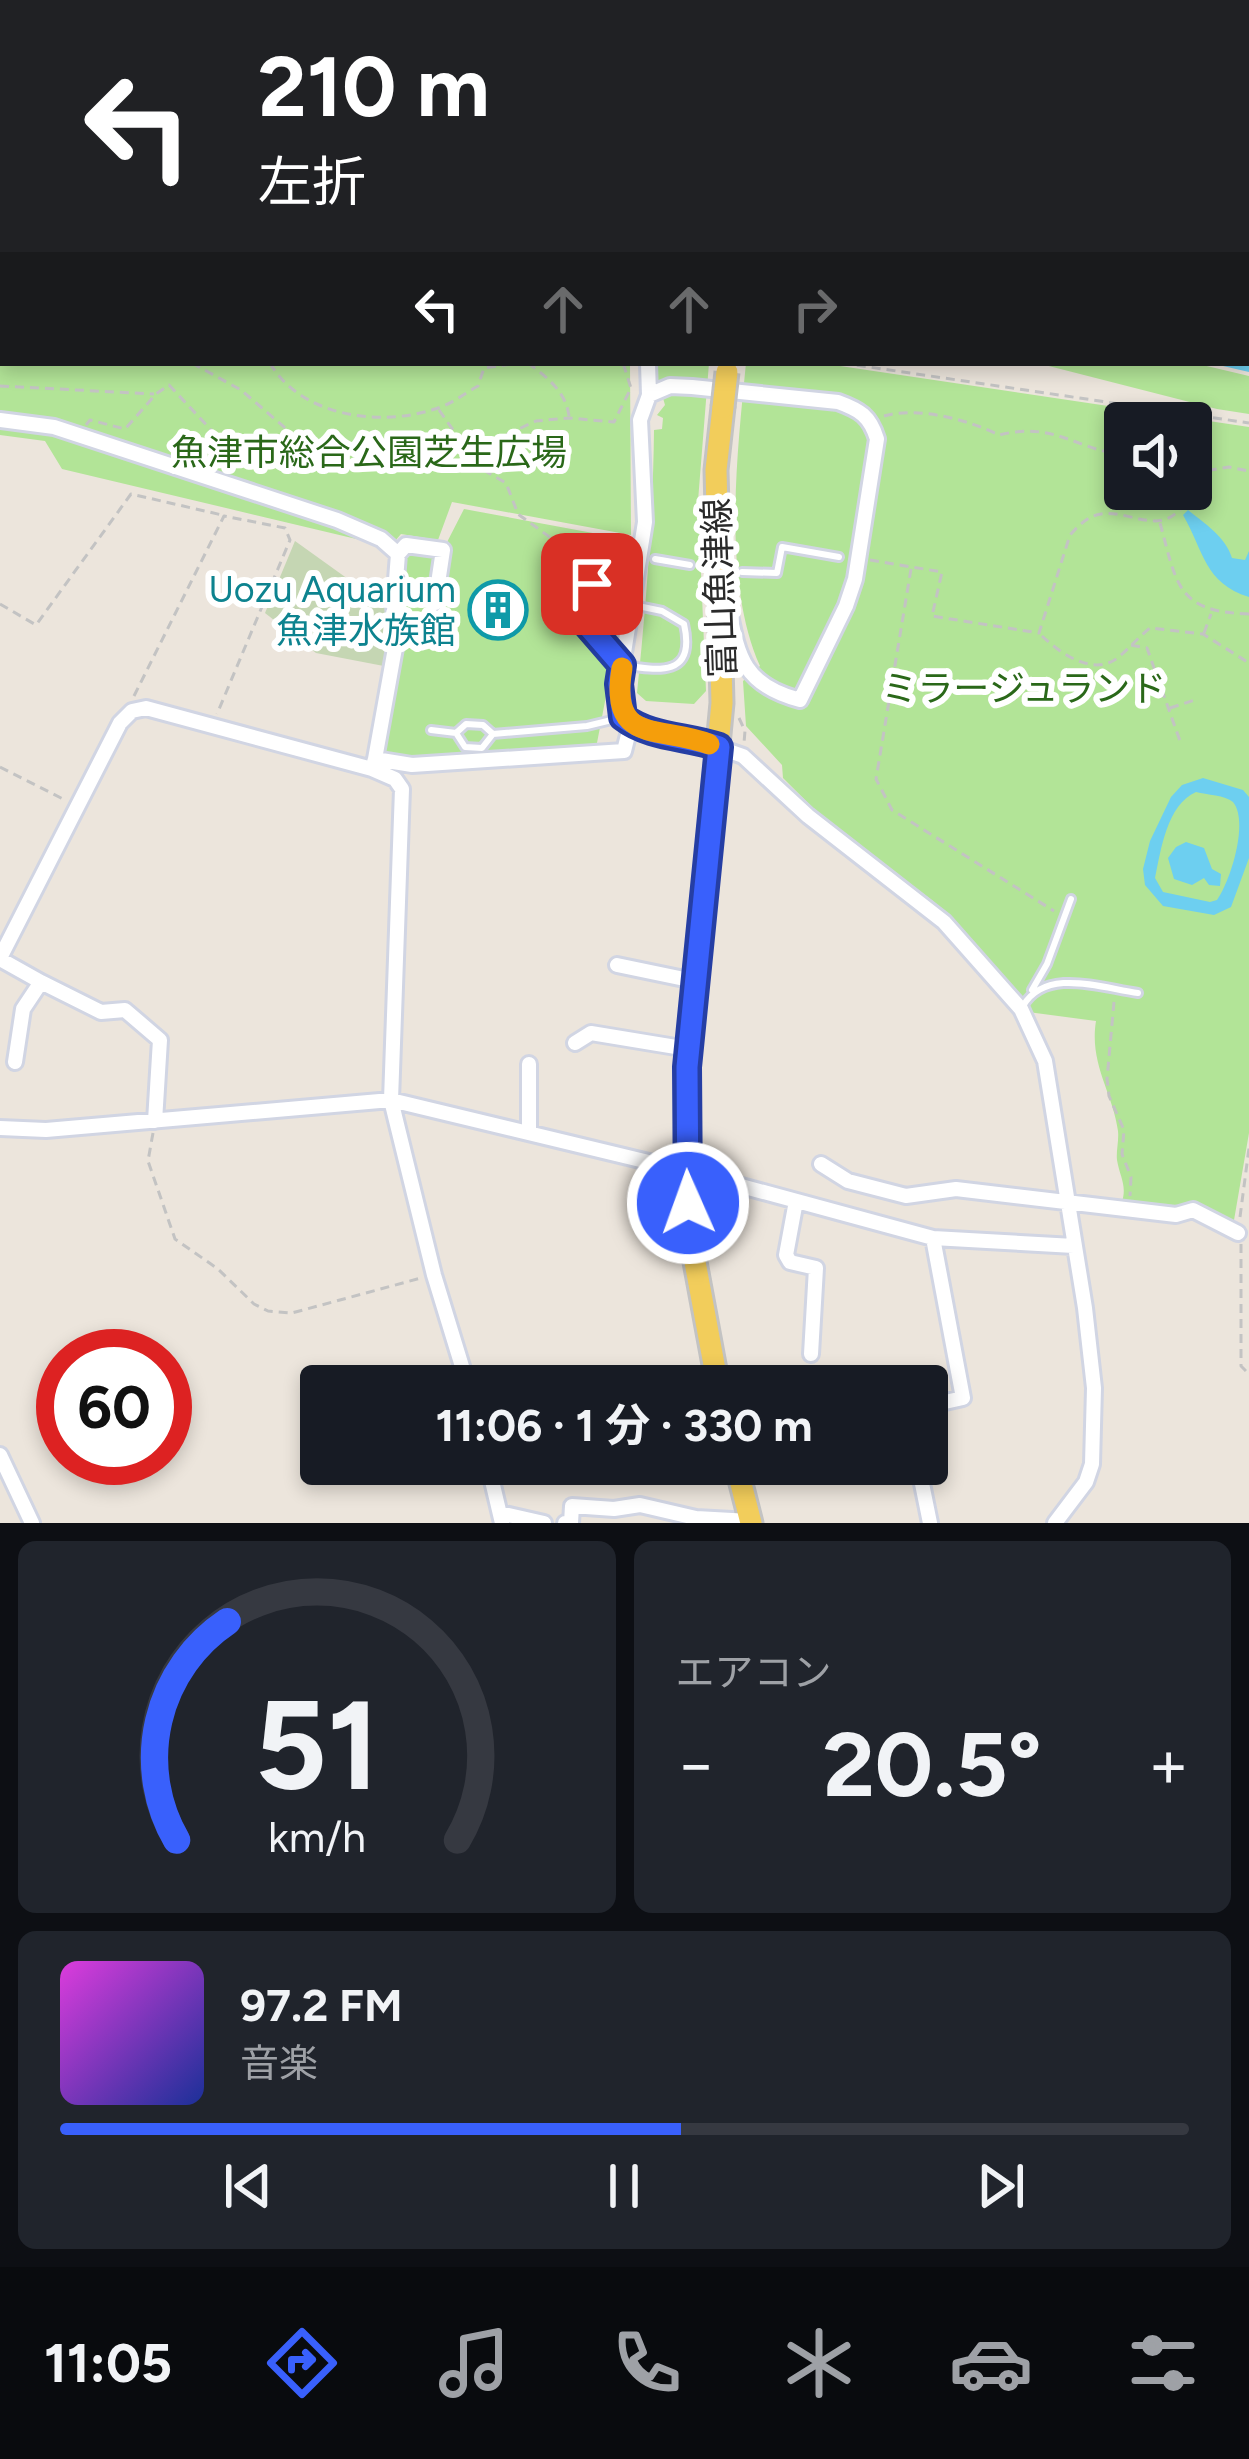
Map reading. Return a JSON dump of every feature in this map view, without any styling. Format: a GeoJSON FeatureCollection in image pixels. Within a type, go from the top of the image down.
{"type":"FeatureCollection","features":[{"type":"Feature","properties":{"kind":"main road","name":"富山魚津線"},"geometry":{"type":"LineString","coordinates":[[714,1365],[690,1235],[686,1172],[688,1049],[719,747],[723,669],[716,470],[728,368]]}},
{"type":"Feature","properties":{"kind":"main road"},"geometry":{"type":"LineString","coordinates":[[741,1485],[751,1522]]}},
{"type":"Feature","properties":{"kind":"street"},"geometry":{"type":"LineString","coordinates":[[155,1121],[160,1040],[125,1010],[101,1012],[0,959],[120,723],[132,711],[146,708],[373,764],[624,751],[627,720],[619,684],[645,522],[640,420],[649,395],[649,366]]}},
{"type":"Feature","properties":{"kind":"street"},"geometry":{"type":"LineString","coordinates":[[649,395],[670,386],[838,402],[860,410],[872,422],[877,439],[855,579],[800,700],[767,689],[748,672],[736,640],[716,548]]}},
{"type":"Feature","properties":{"kind":"street"},"geometry":{"type":"LineString","coordinates":[[0,420],[54,427],[337,520],[381,539],[398,554]]}},
{"type":"Feature","properties":{"kind":"street"},"geometry":{"type":"LineString","coordinates":[[373,764],[397,637],[398,554],[406,545],[443,550],[435,603]]}},
{"type":"Feature","properties":{"kind":"street"},"geometry":{"type":"LineString","coordinates":[[627,720],[653,732],[692,737],[743,756],[808,816],[944,922],[1021,1009],[1045,1061],[1094,1388],[1092,1464],[1086,1482],[1055,1523]]}},
{"type":"Feature","properties":{"kind":"street"},"geometry":{"type":"LineString","coordinates":[[373,764],[402,789]]}},
{"type":"Feature","properties":{"kind":"street"},"geometry":{"type":"LineString","coordinates":[[412,765],[402,789],[391,1100],[462,1365]]}},
{"type":"Feature","properties":{"kind":"street"},"geometry":{"type":"LineString","coordinates":[[617,965],[694,981]]}},
{"type":"Feature","properties":{"kind":"street"},"geometry":{"type":"LineString","coordinates":[[15,1061],[23,1010],[41,982]]}},
{"type":"Feature","properties":{"kind":"street"},"geometry":{"type":"LineString","coordinates":[[575,1043],[591,1033],[688,1049]]}},
{"type":"Feature","properties":{"kind":"street"},"geometry":{"type":"LineString","coordinates":[[529,1064],[529,1133]]}},
{"type":"Feature","properties":{"kind":"street"},"geometry":{"type":"LineString","coordinates":[[0,1128],[46,1130],[391,1100],[934,1238],[1074,1246]]}},
{"type":"Feature","properties":{"kind":"street"},"geometry":{"type":"LineString","coordinates":[[820,1164],[848,1181],[906,1196],[956,1189],[1176,1216],[1193,1210],[1238,1233]]}},
{"type":"Feature","properties":{"kind":"street"},"geometry":{"type":"LineString","coordinates":[[796,1202],[786,1255],[790,1262],[816,1268],[811,1354]]}},
{"type":"Feature","properties":{"kind":"street"},"geometry":{"type":"LineString","coordinates":[[934,1238],[963,1398],[948,1401]]}},
{"type":"Feature","properties":{"kind":"street"},"geometry":{"type":"LineString","coordinates":[[0,1455],[32,1523]]}},
{"type":"Feature","properties":{"kind":"street"},"geometry":{"type":"LineString","coordinates":[[493,1485],[501,1518],[544,1523]]}},
{"type":"Feature","properties":{"kind":"street"},"geometry":{"type":"LineString","coordinates":[[922,1485],[930,1523]]}},
{"type":"Feature","properties":{"kind":"street"},"geometry":{"type":"LineString","coordinates":[[565,1523],[571,1523],[572,1506],[614,1509],[640,1505],[696,1518],[751,1522]]}},
{"type":"Feature","properties":{"kind":"lane"},"geometry":{"type":"LineString","coordinates":[[742,572],[777,574],[782,547],[839,557]]}},
{"type":"Feature","properties":{"kind":"lane"},"geometry":{"type":"LineString","coordinates":[[655,559],[690,565]]}},
{"type":"Feature","properties":{"kind":"lane"},"geometry":{"type":"LineString","coordinates":[[592,584],[634,598],[684,624],[687,651],[679,663],[665,670],[622,665],[589,627],[592,584]]}},
{"type":"Feature","properties":{"kind":"lane"},"geometry":{"type":"LineString","coordinates":[[431,730],[456,733],[466,724],[483,725],[493,734],[627,720]]}},
{"type":"Feature","properties":{"kind":"lane"},"geometry":{"type":"LineString","coordinates":[[456,733],[465,747],[482,748],[493,734]]}},
{"type":"Feature","properties":{"kind":"lane"},"geometry":{"type":"LineString","coordinates":[[1021,1009],[1071,899]]}},
{"type":"Feature","properties":{"kind":"lane"},"geometry":{"type":"LineString","coordinates":[[1030,993],[1059,981],[1138,993]]}},
{"type":"Feature","properties":{"kind":"path"},"geometry":{"type":"LineString","coordinates":[[197,366],[241,390],[297,438],[327,452],[370,455],[484,445],[536,422],[569,418],[614,422],[631,388],[624,366]]}},
{"type":"Feature","properties":{"kind":"path"},"geometry":{"type":"LineString","coordinates":[[272,366],[303,398],[382,420],[438,409],[478,386],[484,368],[498,366]]}},
{"type":"Feature","properties":{"kind":"path"},"geometry":{"type":"LineString","coordinates":[[532,366],[547,376],[567,402],[569,418]]}},
{"type":"Feature","properties":{"kind":"path"},"geometry":{"type":"LineString","coordinates":[[862,366],[1249,423]]}},
{"type":"Feature","properties":{"kind":"path"},"geometry":{"type":"LineString","coordinates":[[76,435],[90,420],[125,430],[169,385],[228,448],[297,438]]}},
{"type":"Feature","properties":{"kind":"path"},"geometry":{"type":"LineString","coordinates":[[0,386],[156,394]]}},
{"type":"Feature","properties":{"kind":"path"},"geometry":{"type":"LineString","coordinates":[[438,409],[454,425],[462,446],[480,468],[506,482],[518,514],[566,549],[622,556]]}},
{"type":"Feature","properties":{"kind":"path"},"geometry":{"type":"LineString","coordinates":[[872,422],[889,413],[908,413],[976,424],[999,435],[1025,429],[1070,437],[1104,452]]}},
{"type":"Feature","properties":{"kind":"path"},"geometry":{"type":"LineString","coordinates":[[1212,470],[1249,471]]}},
{"type":"Feature","properties":{"kind":"path"},"geometry":{"type":"LineString","coordinates":[[0,604],[36,625],[131,494],[284,528],[290,540],[212,726]]}},
{"type":"Feature","properties":{"kind":"path"},"geometry":{"type":"LineString","coordinates":[[1040,633],[1070,535],[1080,523],[1108,513],[1160,523],[1181,510]]}},
{"type":"Feature","properties":{"kind":"path"},"geometry":{"type":"LineString","coordinates":[[120,723],[224,516]]}},
{"type":"Feature","properties":{"kind":"path"},"geometry":{"type":"LineString","coordinates":[[1160,523],[1177,582],[1187,597],[1211,612],[1249,614]]}},
{"type":"Feature","properties":{"kind":"path"},"geometry":{"type":"LineString","coordinates":[[868,560],[942,572],[932,616],[1040,633],[1075,661],[1105,664],[1120,657],[1150,628],[1203,634],[1249,662]]}},
{"type":"Feature","properties":{"kind":"path"},"geometry":{"type":"LineString","coordinates":[[911,567],[876,779],[892,810],[1053,908],[1060,929]]}},
{"type":"Feature","properties":{"kind":"path"},"geometry":{"type":"LineString","coordinates":[[1203,634],[1211,612]]}},
{"type":"Feature","properties":{"kind":"path"},"geometry":{"type":"LineString","coordinates":[[1129,644],[1147,648],[1180,741]]}},
{"type":"Feature","properties":{"kind":"path"},"geometry":{"type":"LineString","coordinates":[[1168,709],[1198,699]]}},
{"type":"Feature","properties":{"kind":"path"},"geometry":{"type":"LineString","coordinates":[[0,767],[76,806]]}},
{"type":"Feature","properties":{"kind":"path"},"geometry":{"type":"LineString","coordinates":[[1116,990],[1107,1079],[1124,1130],[1122,1154],[1131,1177],[1126,1210]]}},
{"type":"Feature","properties":{"kind":"path"},"geometry":{"type":"LineString","coordinates":[[155,1121],[148,1161],[175,1239],[218,1269],[254,1304],[292,1313],[434,1275]]}},
{"type":"Feature","properties":{"kind":"path"},"geometry":{"type":"LineString","coordinates":[[1249,1148],[1238,1233],[1241,1366],[1249,1374]]}},
{"type":"Feature","properties":{"kind":"green space","name":"魚津市総合公園芝生広場"},"geometry":{"type":"Polygon","coordinates":[[[0,366],[630,366],[631,535],[452,502],[438,540],[401,534],[390,547],[62,469],[45,441],[0,435],[0,366]]]}},
{"type":"Feature","properties":{"kind":"green space"},"geometry":{"type":"Polygon","coordinates":[[[654,366],[709,366],[698,501],[706,691],[694,704],[646,701],[637,693],[654,430],[662,429],[663,418],[657,415],[665,405],[654,366]]]}},
{"type":"Feature","properties":{"kind":"green space","name":"ミラージュランド"},"geometry":{"type":"Polygon","coordinates":[[[746,366],[840,366],[1104,405],[1104,510],[1212,510],[1212,421],[1249,427],[1249,1133],[1233,1226],[1196,1206],[1121,1205],[1124,1187],[1117,1160],[1118,1131],[1096,1051],[1096,1021],[1028,1012],[933,901],[828,823],[783,778],[782,765],[746,726],[743,681],[760,666],[741,595],[735,517],[746,366]]]}},
{"type":"Feature","properties":{"kind":"green space"},"geometry":{"type":"Polygon","coordinates":[[[1049,366],[1207,366],[1249,376],[1249,414],[1049,366]]]}},
{"type":"Feature","properties":{"kind":"green space"},"geometry":{"type":"Polygon","coordinates":[[[464,509],[636,541],[596,748],[375,759],[398,554],[443,550],[464,509]]]}},
{"type":"Feature","properties":{"kind":"green space"},"geometry":{"type":"Polygon","coordinates":[[[295,541],[387,607],[392,636],[389,667],[316,653],[265,613],[295,541]]]}},
{"type":"Feature","properties":{"kind":"water"},"geometry":{"type":"Polygon","coordinates":[[[1188,510],[1220,537],[1232,558],[1245,560],[1249,551],[1249,597],[1214,574],[1183,515],[1188,510]]]}},
{"type":"Feature","properties":{"kind":"water"},"geometry":{"type":"Polygon","coordinates":[[[1203,778],[1243,790],[1249,797],[1249,858],[1231,907],[1214,915],[1163,906],[1145,885],[1143,869],[1150,841],[1182,785],[1203,778]],[[1196,792],[1172,817],[1155,878],[1163,892],[1210,902],[1217,900],[1228,879],[1239,823],[1233,802],[1196,792]]]}},
{"type":"Feature","properties":{"kind":"water"},"geometry":{"type":"Polygon","coordinates":[[[1186,842],[1204,848],[1212,869],[1221,874],[1220,886],[1209,885],[1204,878],[1192,885],[1174,879],[1168,858],[1186,842]]]}},
{"type":"Feature","properties":{"kind":"slow traffic"},"geometry":{"type":"LineString","coordinates":[[622,668],[623,717],[640,729],[709,744]]}},
{"type":"Feature","properties":{"kind":"place","name":"Uozu Aquarium 魚津水族館"},"geometry":{"type":"Point","coordinates":[498,610]}},
{"type":"Feature","properties":{"kind":"route"},"geometry":{"type":"LineString","coordinates":[[592,584],[589,627],[622,665],[623,717],[640,729],[692,737],[719,747],[687,1067],[688,1203]]}}]}
